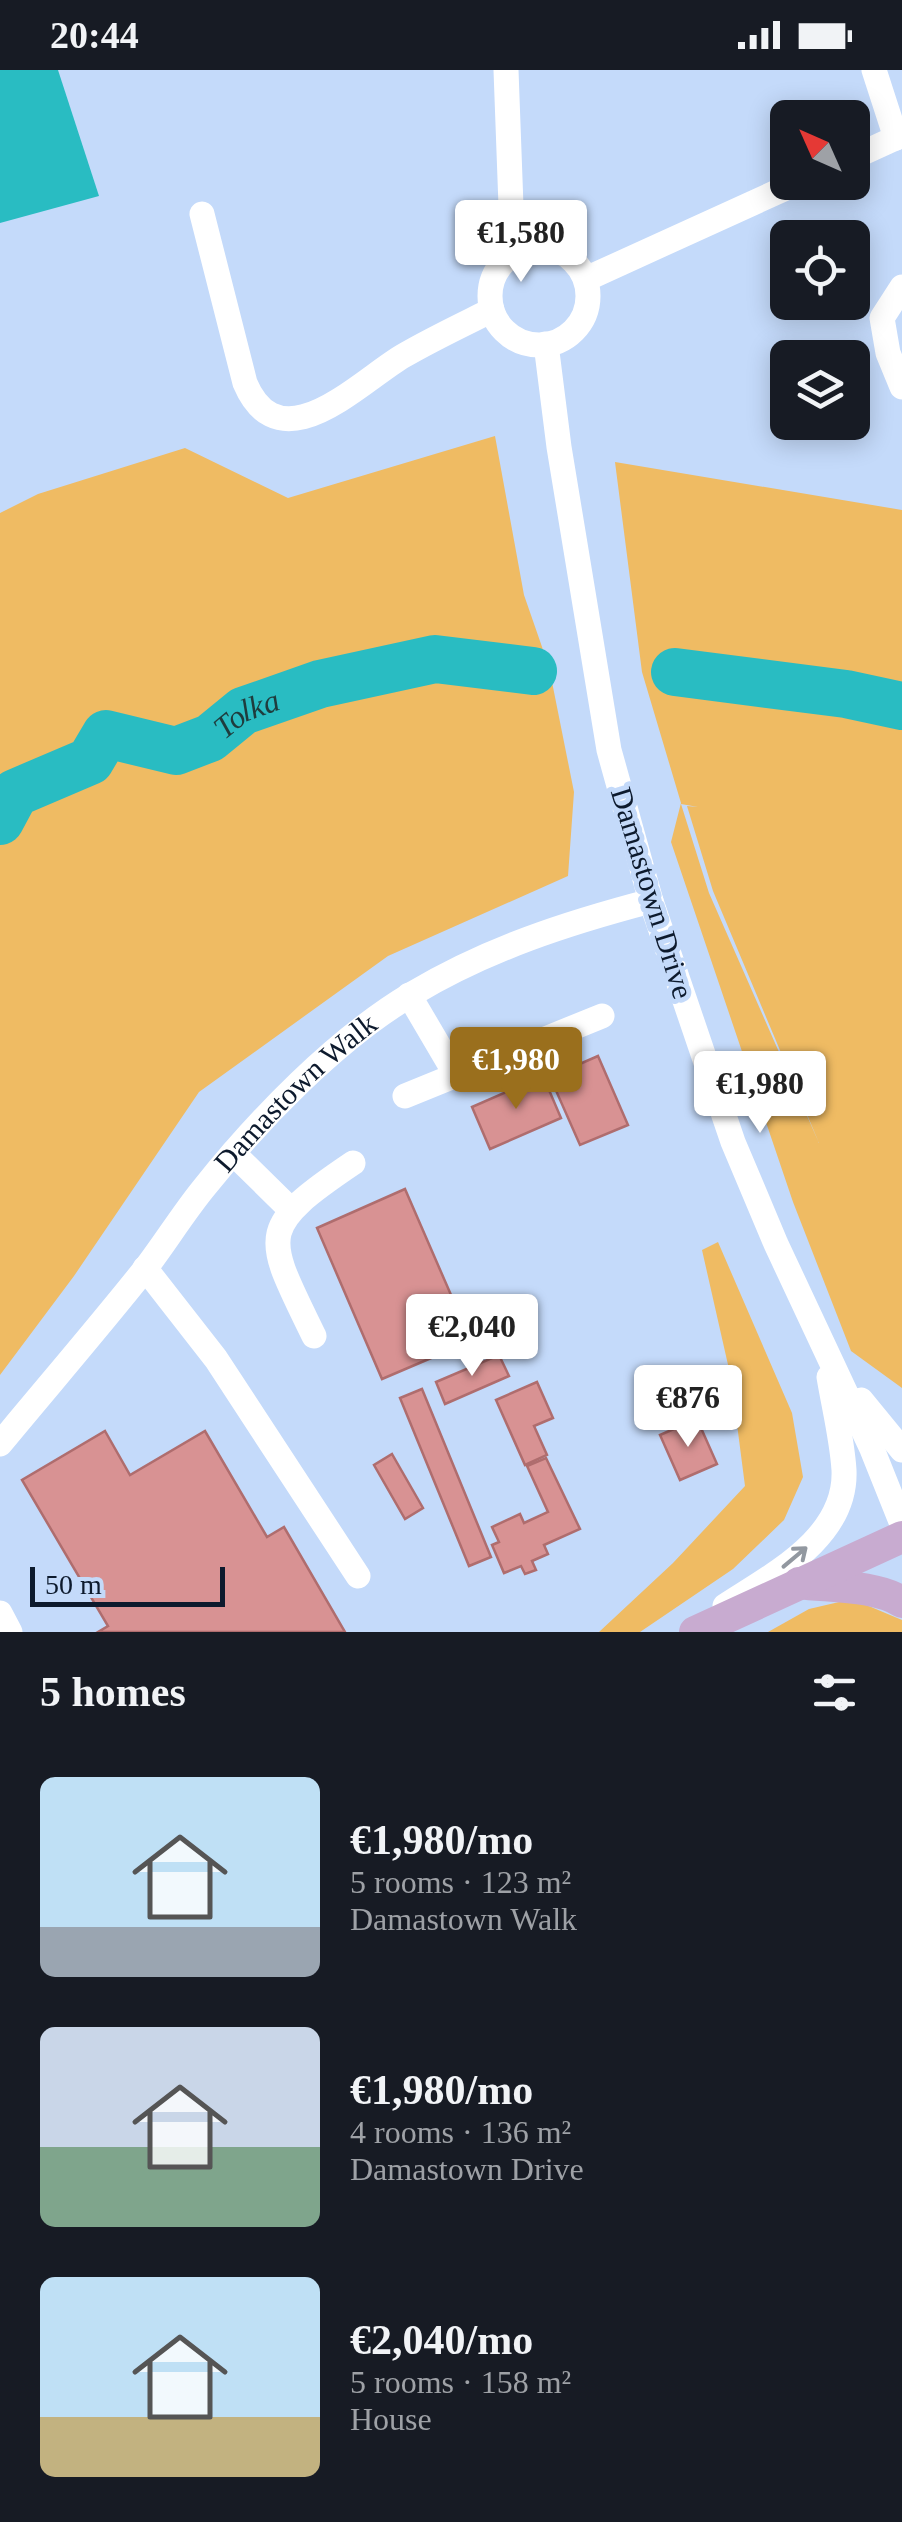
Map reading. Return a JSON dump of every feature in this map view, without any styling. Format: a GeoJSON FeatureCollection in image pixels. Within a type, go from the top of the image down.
{"type":"FeatureCollection","features":[{"type":"Feature","properties":{"kind":"main road"},"geometry":{"type":"LineString","coordinates":[[694,1632],[902,1538]]}},
{"type":"Feature","properties":{"kind":"main road"},"geometry":{"type":"LineString","coordinates":[[798,1583],[868,1592],[902,1602]]}},
{"type":"Feature","properties":{"kind":"street"},"geometry":{"type":"LineString","coordinates":[[506,70],[510,206],[522,250]]}},
{"type":"Feature","properties":{"kind":"street"},"geometry":{"type":"LineString","coordinates":[[870,150],[899,137],[874,70]]}},
{"type":"Feature","properties":{"kind":"street"},"geometry":{"type":"LineString","coordinates":[[586,279],[770,195]]}},
{"type":"Feature","properties":{"kind":"street"},"geometry":{"type":"LineString","coordinates":[[202,214],[245,383],[264,410],[286,418],[309,416],[327,408],[401,357],[492,310]]}},
{"type":"Feature","properties":{"kind":"street"},"geometry":{"type":"LineString","coordinates":[[538,246],[567,255],[586,279],[588,294],[582,322],[560,340],[546,344],[519,341],[507,333],[492,310],[492,281],[509,256],[522,250],[538,246]]}},
{"type":"Feature","properties":{"kind":"street"},"geometry":{"type":"LineString","coordinates":[[902,287],[882,318],[888,353],[902,387]]}},
{"type":"Feature","properties":{"kind":"street","name":"Damastown Drive"},"geometry":{"type":"LineString","coordinates":[[546,344],[609,750],[651,901],[733,1142],[902,1524]]}},
{"type":"Feature","properties":{"kind":"street","name":"Damastown Walk"},"geometry":{"type":"LineString","coordinates":[[0,1444],[146,1268],[233,1153],[290,1093],[359,1032],[409,996],[470,961],[565,924],[651,901]]}},
{"type":"Feature","properties":{"kind":"street"},"geometry":{"type":"LineString","coordinates":[[409,996],[456,1075]]}},
{"type":"Feature","properties":{"kind":"street"},"geometry":{"type":"LineString","coordinates":[[405,1096],[602,1016]]}},
{"type":"Feature","properties":{"kind":"street"},"geometry":{"type":"LineString","coordinates":[[233,1153],[290,1209]]}},
{"type":"Feature","properties":{"kind":"street"},"geometry":{"type":"LineString","coordinates":[[314,1336],[280,1267],[276,1236],[290,1209],[353,1163]]}},
{"type":"Feature","properties":{"kind":"street"},"geometry":{"type":"LineString","coordinates":[[146,1268],[216,1359],[358,1576]]}},
{"type":"Feature","properties":{"kind":"street"},"geometry":{"type":"LineString","coordinates":[[824,1347],[902,1450]]}},
{"type":"Feature","properties":{"kind":"street"},"geometry":{"type":"LineString","coordinates":[[686,1632],[790,1563],[830,1521],[841,1497],[844,1472],[824,1347]]}},
{"type":"Feature","properties":{"kind":"street"},"geometry":{"type":"LineString","coordinates":[[0,1613],[10,1632]]}},
{"type":"Feature","properties":{"kind":"shaded area"},"geometry":{"type":"Polygon","coordinates":[[[0,70],[58,70],[99,196],[0,223],[0,70]]]}},
{"type":"Feature","properties":{"kind":"shaded area"},"geometry":{"type":"Polygon","coordinates":[[[495,436],[524,595],[549,667],[574,792],[568,876],[388,956],[199,1092],[74,1276],[0,1375],[0,513],[38,494],[185,448],[288,498],[495,436]]]}},
{"type":"Feature","properties":{"kind":"shaded area"},"geometry":{"type":"Polygon","coordinates":[[[615,462],[902,510],[902,1388],[851,1351],[793,1202],[671,842],[681,803],[642,672],[615,462]],[[681,804],[709,893],[819,1143],[713,891],[687,806],[698,807],[681,804]]]}},
{"type":"Feature","properties":{"kind":"shaded area"},"geometry":{"type":"Polygon","coordinates":[[[718,1242],[792,1413],[803,1477],[784,1520],[733,1569],[640,1632],[599,1632],[673,1563],[745,1486],[731,1378],[702,1250],[718,1242]]]}},
{"type":"Feature","properties":{"kind":"shaded area"},"geometry":{"type":"Polygon","coordinates":[[[852,1599],[902,1620],[902,1632],[768,1632],[809,1609],[852,1599]]]}},
{"type":"Feature","properties":{"kind":"building"},"geometry":{"type":"Polygon","coordinates":[[[598,1056],[628,1125],[580,1145],[550,1077],[598,1056]]]}},
{"type":"Feature","properties":{"kind":"building"},"geometry":{"type":"Polygon","coordinates":[[[543,1076],[561,1118],[490,1149],[472,1107],[543,1076]]]}},
{"type":"Feature","properties":{"kind":"building"},"geometry":{"type":"Polygon","coordinates":[[[405,1189],[471,1341],[382,1379],[317,1228],[405,1189]]]}},
{"type":"Feature","properties":{"kind":"building"},"geometry":{"type":"Polygon","coordinates":[[[499,1355],[509,1376],[445,1404],[436,1382],[499,1355]]]}},
{"type":"Feature","properties":{"kind":"building"},"geometry":{"type":"Polygon","coordinates":[[[537,1382],[553,1418],[534,1426],[547,1455],[525,1465],[496,1400],[537,1382]]]}},
{"type":"Feature","properties":{"kind":"building"},"geometry":{"type":"Polygon","coordinates":[[[422,1389],[491,1557],[469,1566],[400,1398],[422,1389]]]}},
{"type":"Feature","properties":{"kind":"building"},"geometry":{"type":"Polygon","coordinates":[[[697,1419],[717,1464],[680,1480],[660,1435],[697,1419]]]}},
{"type":"Feature","properties":{"kind":"building"},"geometry":{"type":"Polygon","coordinates":[[[105,1431],[130,1475],[205,1431],[267,1537],[284,1527],[345,1632],[98,1632],[108,1626],[22,1480],[105,1431]]]}},
{"type":"Feature","properties":{"kind":"building"},"geometry":{"type":"Polygon","coordinates":[[[392,1454],[423,1508],[405,1519],[374,1465],[392,1454]]]}},
{"type":"Feature","properties":{"kind":"building"},"geometry":{"type":"Polygon","coordinates":[[[546,1458],[580,1529],[544,1545],[548,1554],[532,1561],[536,1570],[525,1574],[521,1566],[504,1573],[492,1545],[499,1542],[492,1527],[520,1514],[524,1523],[548,1512],[527,1466],[546,1458]]]}},
{"type":"Feature","properties":{"kind":"waterway","name":"Tolka"},"geometry":{"type":"LineString","coordinates":[[0,821],[15,793],[90,761],[106,734],[176,751],[210,738],[243,711],[320,684],[435,659],[533,671]]}},
{"type":"Feature","properties":{"kind":"waterway","name":"Tolka"},"geometry":{"type":"LineString","coordinates":[[675,672],[846,694],[902,706]]}}]}
